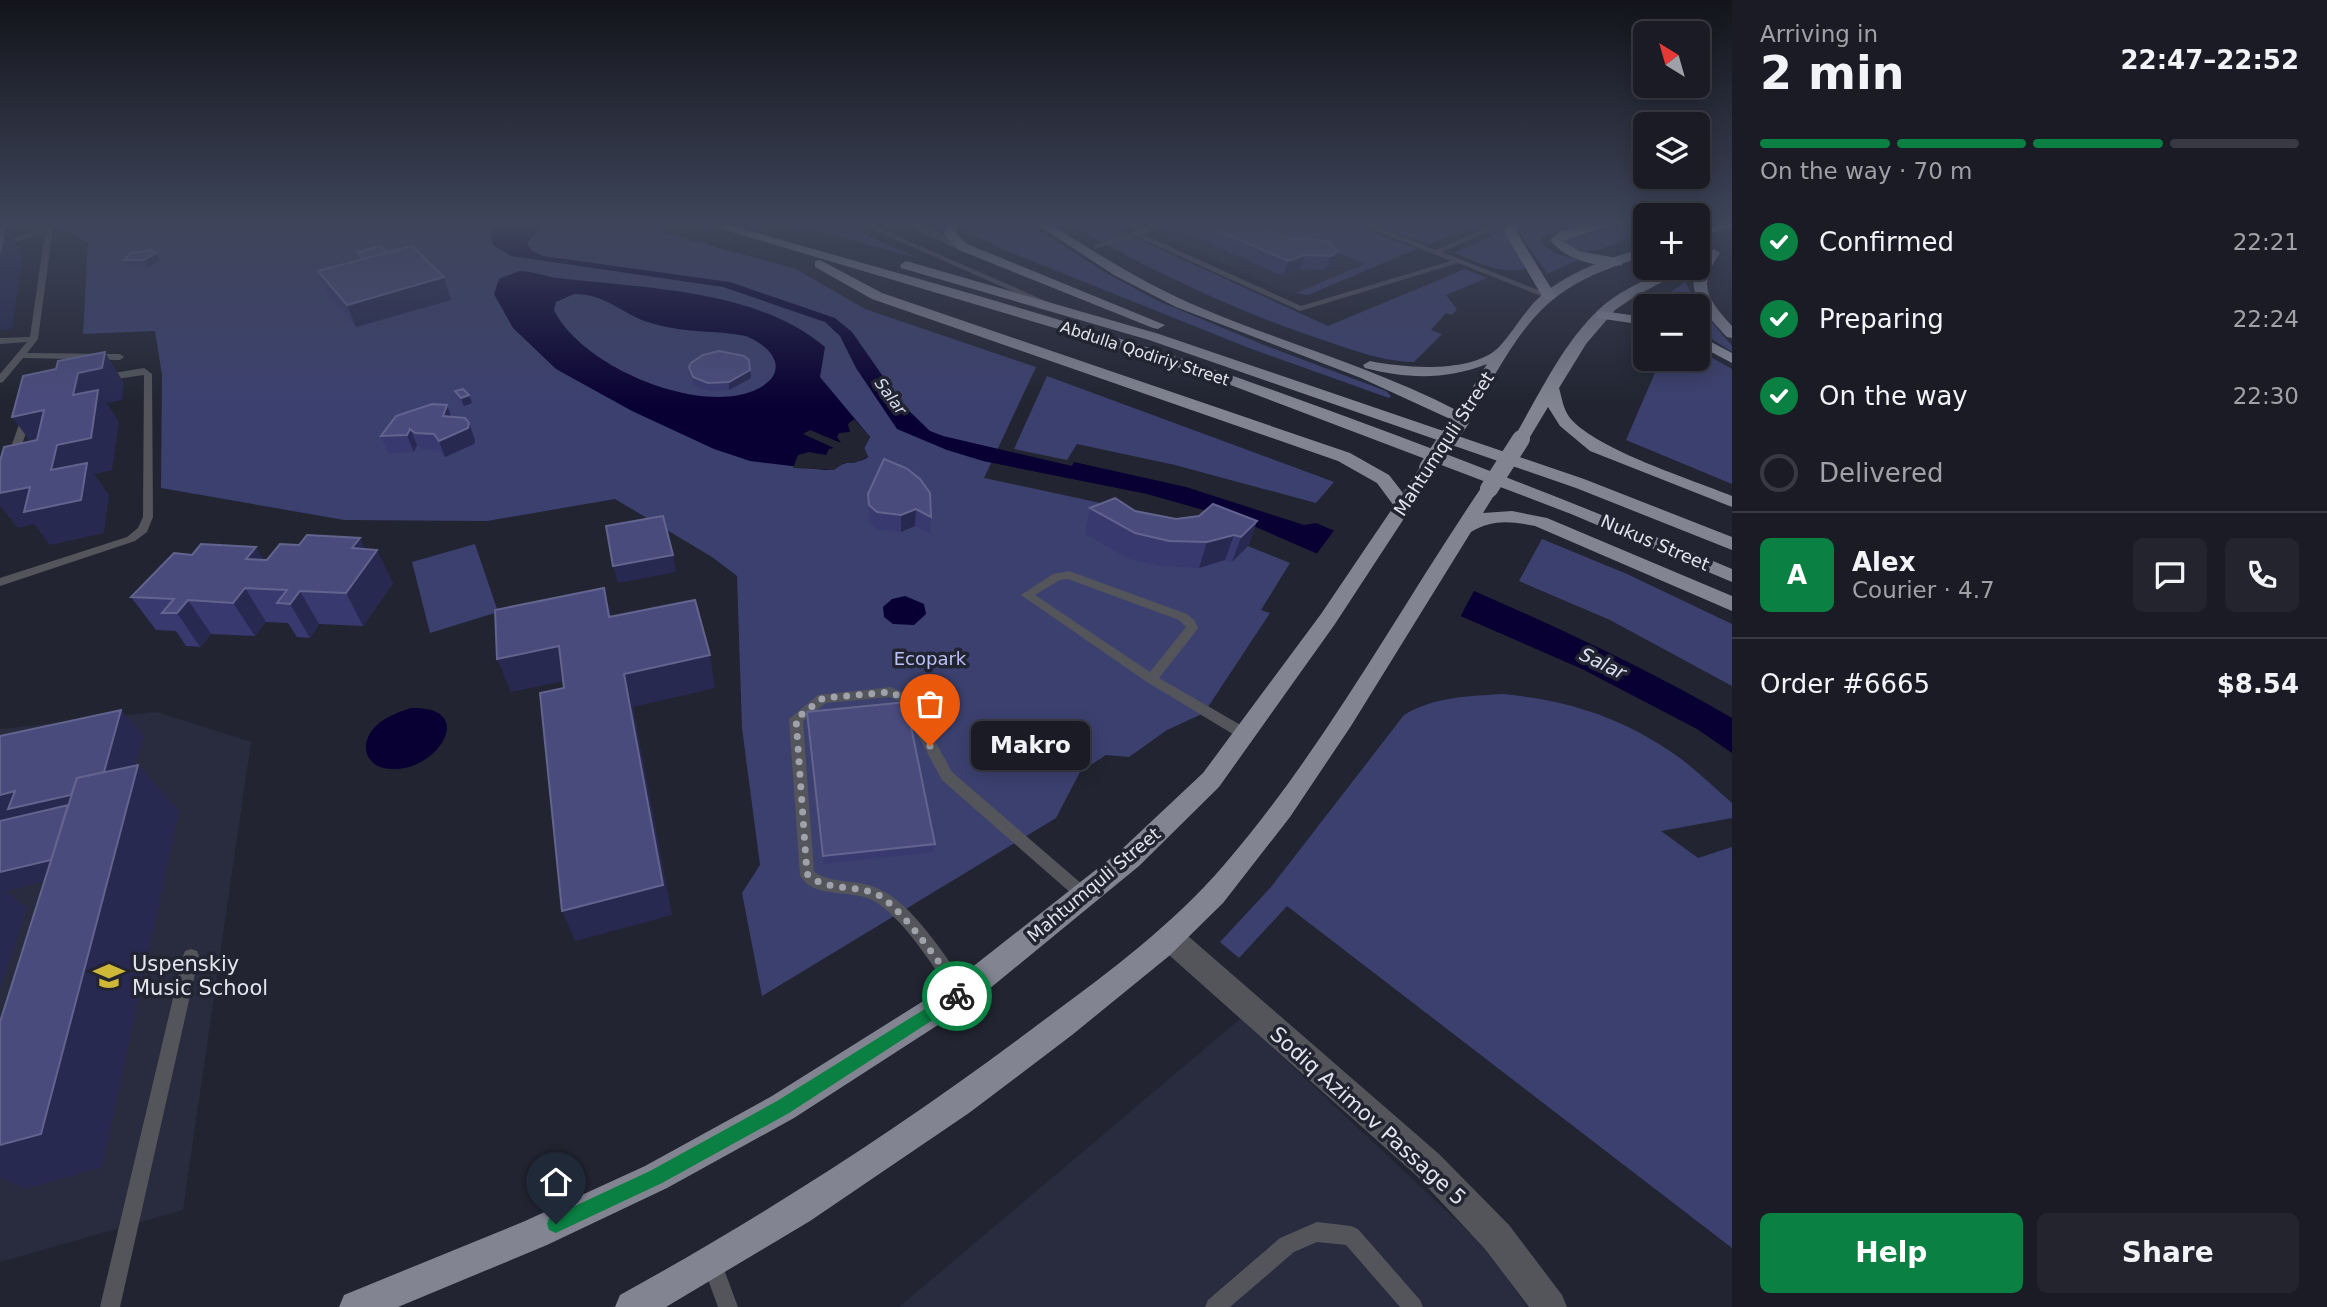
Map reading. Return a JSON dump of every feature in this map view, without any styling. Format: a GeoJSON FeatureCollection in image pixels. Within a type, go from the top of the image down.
{"type":"FeatureCollection","features":[{"type":"Feature","properties":{"kind":"highway"},"geometry":{"type":"LineString","coordinates":[[1541,283],[1549,296]]}},
{"type":"Feature","properties":{"kind":"highway"},"geometry":{"type":"LineString","coordinates":[[1602,315],[1633,319]]}},
{"type":"Feature","properties":{"kind":"highway"},"geometry":{"type":"LineString","coordinates":[[1710,347],[1732,359]]}},
{"type":"Feature","properties":{"kind":"main road"},"geometry":{"type":"LineString","coordinates":[[854,283],[877,296],[1344,457],[1383,479],[1403,506]]}},
{"type":"Feature","properties":{"kind":"main road","name":"Abdulla Qodiriy Street"},"geometry":{"type":"LineString","coordinates":[[912,283],[1146,352],[1259,390],[1577,510]]}},
{"type":"Feature","properties":{"kind":"main road","name":"Abdulla Qodiriy Street"},"geometry":{"type":"LineString","coordinates":[[968,283],[1249,368],[1589,487]]}},
{"type":"Feature","properties":{"kind":"main road"},"geometry":{"type":"LineString","coordinates":[[1053,283],[1186,336],[1382,406],[1589,487]]}},
{"type":"Feature","properties":{"kind":"main road"},"geometry":{"type":"LineString","coordinates":[[1135,283],[1251,333],[1404,389],[1461,419]]}},
{"type":"Feature","properties":{"kind":"main road"},"geometry":{"type":"LineString","coordinates":[[1157,283],[1331,352],[1381,368],[1417,374],[1441,373],[1464,369],[1506,350]]}},
{"type":"Feature","properties":{"kind":"main road","name":"Mahtumquli Street"},"geometry":{"type":"LineString","coordinates":[[356,1307],[503,1247],[656,1177],[821,1084],[962,993],[1085,897],[1172,820],[1211,780],[1328,619],[1527,319],[1549,296],[1573,283]]}},
{"type":"Feature","properties":{"kind":"main road"},"geometry":{"type":"LineString","coordinates":[[632,1307],[809,1203],[937,1118],[1171,938],[1214,896],[1263,838],[1391,646],[1552,389],[1602,315],[1627,296],[1653,283]]}},
{"type":"Feature","properties":{"kind":"main road"},"geometry":{"type":"LineString","coordinates":[[1698,283],[1710,309],[1732,334]]}},
{"type":"Feature","properties":{"kind":"main road"},"geometry":{"type":"LineString","coordinates":[[1552,389],[1553,403],[1561,418],[1575,433],[1596,447],[1732,502]]}},
{"type":"Feature","properties":{"kind":"main road","name":"Nukus Street"},"geometry":{"type":"LineString","coordinates":[[1589,487],[1732,544]]}},
{"type":"Feature","properties":{"kind":"main road","name":"Nukus Street"},"geometry":{"type":"LineString","coordinates":[[1577,510],[1732,576]]}},
{"type":"Feature","properties":{"kind":"main road"},"geometry":{"type":"LineString","coordinates":[[1465,528],[1472,522],[1493,517],[1529,519],[1582,538],[1732,604]]}},
{"type":"Feature","properties":{"kind":"street","name":"Sodiq Azimov Passage 5"},"geometry":{"type":"LineString","coordinates":[[1171,938],[1428,1165],[1497,1237],[1550,1307]]}},
{"type":"Feature","properties":{"kind":"lane"},"geometry":{"type":"LineString","coordinates":[[0,380],[34,339],[42,283]]}},
{"type":"Feature","properties":{"kind":"lane"},"geometry":{"type":"LineString","coordinates":[[1000,283],[1063,310]]}},
{"type":"Feature","properties":{"kind":"lane"},"geometry":{"type":"LineString","coordinates":[[1245,283],[1300,309],[1386,283]]}},
{"type":"Feature","properties":{"kind":"lane"},"geometry":{"type":"LineString","coordinates":[[1515,283],[1549,296]]}},
{"type":"Feature","properties":{"kind":"lane"},"geometry":{"type":"LineString","coordinates":[[0,341],[34,339]]}},
{"type":"Feature","properties":{"kind":"lane"},"geometry":{"type":"LineString","coordinates":[[23,355],[120,357]]}},
{"type":"Feature","properties":{"kind":"lane"},"geometry":{"type":"LineString","coordinates":[[0,582],[131,539],[142,530],[148,517],[148,374],[136,371],[87,381]]}},
{"type":"Feature","properties":{"kind":"lane"},"geometry":{"type":"LineString","coordinates":[[9,480],[5,468],[33,400]]}},
{"type":"Feature","properties":{"kind":"lane"},"geometry":{"type":"LineString","coordinates":[[1151,679],[1192,628],[1183,617],[1069,575],[1057,577],[1027,595],[1151,679],[1246,735]]}},
{"type":"Feature","properties":{"kind":"lane"},"geometry":{"type":"LineString","coordinates":[[962,993],[900,912],[877,894],[817,882],[807,874],[796,719],[807,708],[823,698],[891,692],[905,699],[947,776],[1085,897]]}},
{"type":"Feature","properties":{"kind":"lane"},"geometry":{"type":"LineString","coordinates":[[110,1307],[191,956]]}},
{"type":"Feature","properties":{"kind":"lane"},"geometry":{"type":"LineString","coordinates":[[1215,1307],[1287,1245],[1317,1232],[1351,1236],[1413,1307]]}},
{"type":"Feature","properties":{"kind":"lane"},"geometry":{"type":"LineString","coordinates":[[712,1262],[728,1307]]}},
{"type":"Feature","properties":{"kind":"shaded area"},"geometry":{"type":"Polygon","coordinates":[[[1265,283],[1337,283],[1308,295],[1285,292],[1265,283]]]}},
{"type":"Feature","properties":{"kind":"shaded area","name":"Uspenskiy Music School"},"geometry":{"type":"Polygon","coordinates":[[[157,712],[251,742],[183,1210],[0,1262],[0,729],[157,712]]]}},
{"type":"Feature","properties":{"kind":"shaded area"},"geometry":{"type":"Polygon","coordinates":[[[1241,1018],[1488,1250],[1527,1307],[899,1307],[1241,1018]]]}},
{"type":"Feature","properties":{"kind":"green space","name":"Ecopark"},"geometry":{"type":"Polygon","coordinates":[[[86,283],[820,283],[865,309],[1036,367],[984,478],[1205,529],[1290,563],[1261,610],[1270,613],[1204,713],[1167,730],[1129,757],[1106,755],[1080,772],[1056,818],[762,996],[742,893],[760,865],[742,728],[737,576],[712,557],[615,499],[487,521],[344,520],[161,488],[162,375],[155,331],[83,334],[86,283]]]}},
{"type":"Feature","properties":{"kind":"green space"},"geometry":{"type":"Polygon","coordinates":[[[1087,283],[1125,283],[1158,301],[1386,391],[1391,396],[1389,398],[1249,348],[1087,283]]]}},
{"type":"Feature","properties":{"kind":"green space"},"geometry":{"type":"Polygon","coordinates":[[[1183,283],[1234,283],[1328,326],[1431,283],[1475,283],[1446,295],[1457,309],[1452,315],[1446,313],[1431,330],[1442,334],[1414,362],[1376,357],[1353,350],[1219,300],[1183,283]]]}},
{"type":"Feature","properties":{"kind":"green space"},"geometry":{"type":"Polygon","coordinates":[[[1320,283],[1336,283],[1308,295],[1296,293],[1320,283]]]}},
{"type":"Feature","properties":{"kind":"green space"},"geometry":{"type":"Polygon","coordinates":[[[1684,283],[1692,294],[1668,294],[1684,283]]]}},
{"type":"Feature","properties":{"kind":"green space"},"geometry":{"type":"Polygon","coordinates":[[[1710,320],[1732,346],[1732,352],[1710,338],[1710,320]]]}},
{"type":"Feature","properties":{"kind":"green space"},"geometry":{"type":"Polygon","coordinates":[[[1710,357],[1732,369],[1732,484],[1626,440],[1656,371],[1710,371],[1710,357]]]}},
{"type":"Feature","properties":{"kind":"green space"},"geometry":{"type":"Polygon","coordinates":[[[1047,376],[1334,482],[1316,503],[1175,465],[1077,444],[1067,460],[1014,449],[1047,376]]]}},
{"type":"Feature","properties":{"kind":"green space"},"geometry":{"type":"Polygon","coordinates":[[[1542,539],[1627,574],[1732,624],[1732,686],[1610,620],[1519,581],[1542,539]]]}},
{"type":"Feature","properties":{"kind":"green space"},"geometry":{"type":"Polygon","coordinates":[[[475,544],[498,612],[430,633],[412,562],[475,544]]]}},
{"type":"Feature","properties":{"kind":"green space"},"geometry":{"type":"Polygon","coordinates":[[[1503,694],[1571,706],[1614,720],[1682,759],[1732,803],[1732,818],[1661,831],[1698,858],[1732,847],[1732,1248],[1287,906],[1239,958],[1220,942],[1271,887],[1404,715],[1439,701],[1503,694]]]}},
{"type":"Feature","properties":{"kind":"water"},"geometry":{"type":"Polygon","coordinates":[[[498,283],[604,283],[697,294],[767,313],[798,328],[825,347],[820,377],[870,437],[864,448],[868,457],[826,470],[750,461],[714,449],[632,411],[556,369],[513,328],[494,294],[498,283]],[[574,294],[556,302],[554,310],[567,329],[586,347],[634,377],[689,394],[715,397],[754,391],[765,385],[776,369],[770,352],[746,336],[654,324],[596,298],[574,294]]]}},
{"type":"Feature","properties":{"kind":"water","name":"Salar"},"geometry":{"type":"Polygon","coordinates":[[[696,283],[733,283],[835,318],[852,332],[903,405],[930,431],[1072,466],[1074,462],[1186,487],[1304,525],[1316,523],[1527,614],[1682,690],[1732,718],[1732,753],[1697,729],[1582,669],[1242,521],[1147,494],[983,461],[947,450],[897,429],[856,368],[840,336],[825,322],[723,287],[696,283]]]}},
{"type":"Feature","properties":{"kind":"water"},"geometry":{"type":"Polygon","coordinates":[[[905,596],[924,604],[926,614],[914,625],[893,624],[884,617],[883,607],[892,599],[905,596]]]}},
{"type":"Feature","properties":{"kind":"water"},"geometry":{"type":"Polygon","coordinates":[[[411,708],[432,710],[443,717],[447,727],[444,739],[424,760],[408,767],[382,768],[370,759],[367,739],[385,719],[411,708]]]}},
{"type":"Feature","properties":{"kind":"pier"},"geometry":{"type":"Polygon","coordinates":[[[854,419],[870,437],[864,448],[868,457],[854,463],[844,463],[834,470],[793,468],[798,455],[809,452],[826,455],[829,449],[834,448],[803,434],[810,430],[841,443],[837,437],[839,433],[850,432],[848,424],[854,419]]]}},
{"type":"Feature","properties":{"kind":"pier"},"geometry":{"type":"Polygon","coordinates":[[[1336,528],[1475,589],[1459,619],[1315,556],[1336,528]]]}},
{"type":"Feature","properties":{"kind":"building"},"geometry":{"type":"Polygon","coordinates":[[[328,283],[423,283],[347,305],[328,283]]]}},
{"type":"Feature","properties":{"kind":"building"},"geometry":{"type":"Polygon","coordinates":[[[719,351],[744,356],[749,360],[750,370],[729,382],[708,383],[693,377],[689,367],[691,363],[703,355],[719,351]]]}},
{"type":"Feature","properties":{"kind":"building"},"geometry":{"type":"Polygon","coordinates":[[[105,352],[102,368],[78,373],[73,395],[98,390],[91,438],[57,445],[51,470],[87,463],[81,500],[24,512],[30,487],[0,493],[0,461],[4,447],[37,440],[44,410],[12,417],[23,376],[56,369],[58,361],[105,352]]]}},
{"type":"Feature","properties":{"kind":"building"},"geometry":{"type":"Polygon","coordinates":[[[463,389],[469,395],[461,398],[455,391],[463,389]]]}},
{"type":"Feature","properties":{"kind":"building"},"geometry":{"type":"Polygon","coordinates":[[[432,404],[447,405],[443,416],[465,418],[469,423],[468,428],[439,441],[434,434],[415,433],[410,429],[407,435],[381,436],[396,416],[432,404]]]}},
{"type":"Feature","properties":{"kind":"building"},"geometry":{"type":"Polygon","coordinates":[[[884,459],[906,468],[920,479],[930,493],[931,517],[916,509],[901,515],[877,512],[869,505],[868,494],[884,459]]]}},
{"type":"Feature","properties":{"kind":"building"},"geometry":{"type":"Polygon","coordinates":[[[1115,498],[1135,511],[1176,519],[1199,516],[1213,504],[1257,521],[1241,537],[1234,535],[1207,542],[1169,541],[1135,533],[1090,508],[1115,498]]]}},
{"type":"Feature","properties":{"kind":"building"},"geometry":{"type":"Polygon","coordinates":[[[663,516],[673,555],[613,566],[606,526],[663,516]]]}},
{"type":"Feature","properties":{"kind":"building"},"geometry":{"type":"Polygon","coordinates":[[[307,535],[360,538],[352,548],[377,550],[346,593],[300,591],[290,604],[277,603],[287,590],[245,588],[233,603],[188,600],[177,613],[162,613],[174,599],[131,597],[174,553],[192,555],[201,544],[256,547],[246,559],[267,560],[280,544],[299,545],[307,535]]]}},
{"type":"Feature","properties":{"kind":"building"},"geometry":{"type":"Polygon","coordinates":[[[604,588],[609,617],[695,600],[710,655],[624,674],[663,885],[562,911],[540,693],[564,688],[559,646],[497,659],[495,610],[604,588]]]}},
{"type":"Feature","properties":{"kind":"building"},"geometry":{"type":"Polygon","coordinates":[[[906,702],[935,844],[823,856],[807,712],[906,702]]]}},
{"type":"Feature","properties":{"kind":"building"},"geometry":{"type":"Polygon","coordinates":[[[121,710],[104,772],[77,778],[71,795],[8,809],[15,791],[0,795],[0,736],[121,710]]]}},
{"type":"Feature","properties":{"kind":"building"},"geometry":{"type":"Polygon","coordinates":[[[1048,749],[1055,755],[1046,760],[1040,754],[1048,749]]]}},
{"type":"Feature","properties":{"kind":"building"},"geometry":{"type":"Polygon","coordinates":[[[138,765],[41,1134],[0,1145],[0,1022],[77,778],[138,765]]]}},
{"type":"Feature","properties":{"kind":"building"},"geometry":{"type":"Polygon","coordinates":[[[68,805],[51,860],[0,872],[0,821],[68,805]]]}},
{"type":"Feature","properties":{"kind":"way so far"},"geometry":{"type":"LineString","coordinates":[[930,746],[905,699],[891,692],[823,698],[796,719],[807,874],[817,882],[877,894],[900,912],[962,993],[957,996]]}},
{"type":"Feature","properties":{"kind":"place","name":"Makro"},"geometry":{"type":"Point","coordinates":[930,746]}},
{"type":"Feature","properties":{"kind":"place","name":"Uspenskiy Music School"},"geometry":{"type":"Point","coordinates":[109,976]}},
{"type":"Feature","properties":{"kind":"route"},"geometry":{"type":"LineString","coordinates":[[556,1224],[656,1177],[783,1107],[957,996]]}}]}
